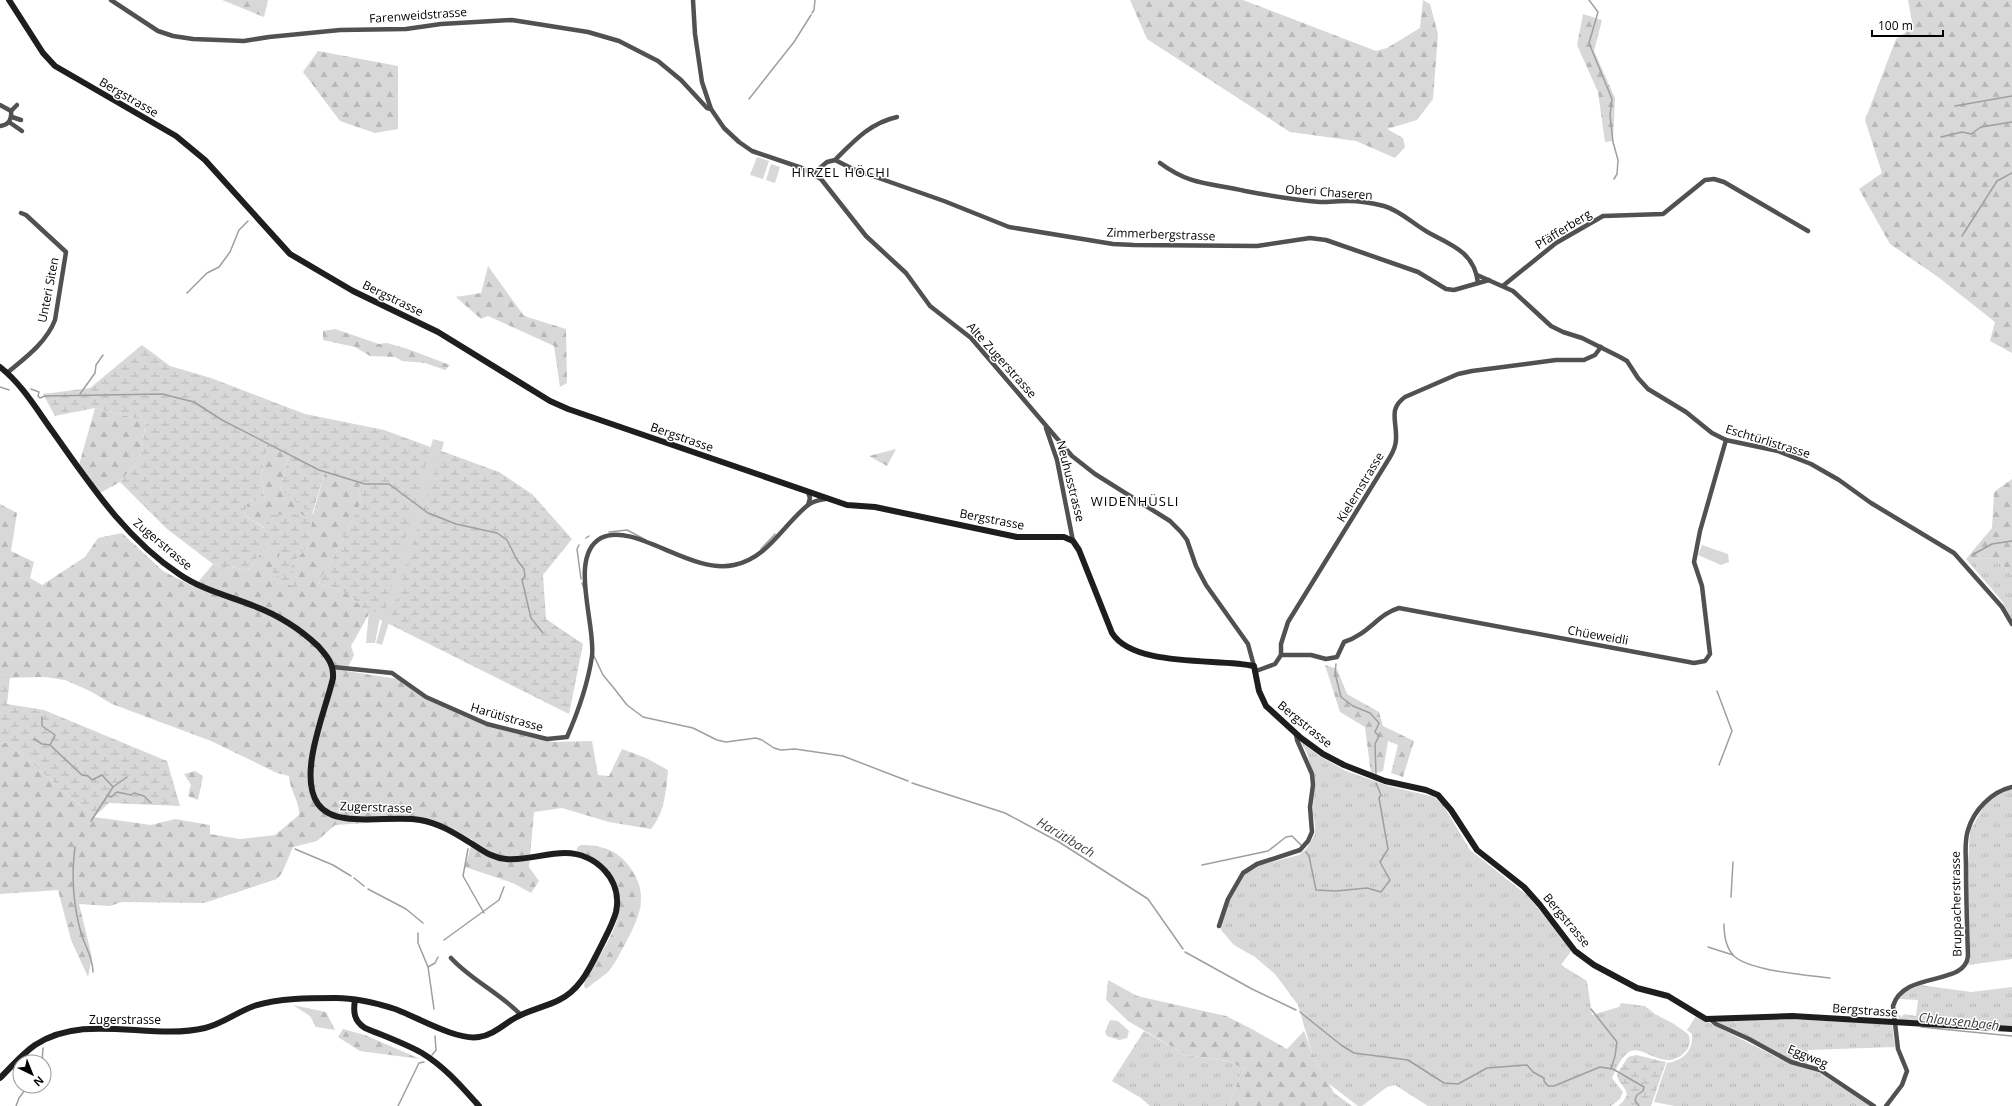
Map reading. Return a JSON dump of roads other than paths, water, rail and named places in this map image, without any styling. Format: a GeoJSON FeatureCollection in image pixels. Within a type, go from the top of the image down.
{"type":"FeatureCollection","features":[{"type":"Feature","properties":{"kind":"street","name":"Bergstrasse"},"geometry":{"type":"LineString","coordinates":[[9,0],[51,62],[69,75],[176,136],[193,149],[205,160],[282,247],[296,258],[354,291],[438,332],[560,407],[825,499],[851,506],[875,507],[1017,537],[1057,536],[1073,541]]}},
{"type":"Feature","properties":{"kind":"street","name":"Farenweidstrasse"},"geometry":{"type":"LineString","coordinates":[[111,0],[158,31],[173,36],[193,39],[244,42],[270,37],[340,30],[406,29],[441,24],[512,20],[588,32],[619,41],[658,61],[681,80],[707,108],[711,109]]}},
{"type":"Feature","properties":{"kind":"street","name":"Alte Zugerstrasse"},"geometry":{"type":"LineString","coordinates":[[694,0],[695,34],[702,82],[711,109],[724,128],[746,148],[814,173],[827,185],[866,236],[906,274],[930,306],[971,338],[1072,456],[1095,474],[1170,521],[1181,532],[1187,540],[1196,566],[1206,585],[1243,634],[1252,653],[1255,668]]}},
{"type":"Feature","properties":{"kind":"street"},"geometry":{"type":"LineString","coordinates":[[0,105],[11,111]]}},
{"type":"Feature","properties":{"kind":"street"},"geometry":{"type":"LineString","coordinates":[[11,111],[18,105]]}},
{"type":"Feature","properties":{"kind":"street"},"geometry":{"type":"LineString","coordinates":[[0,126],[9,122],[12,117],[11,111]]}},
{"type":"Feature","properties":{"kind":"street"},"geometry":{"type":"LineString","coordinates":[[12,117],[21,120]]}},
{"type":"Feature","properties":{"kind":"street"},"geometry":{"type":"LineString","coordinates":[[814,173],[827,162],[835,160],[870,127],[879,122],[897,117]]}},
{"type":"Feature","properties":{"kind":"street"},"geometry":{"type":"LineString","coordinates":[[9,122],[22,131]]}},
{"type":"Feature","properties":{"kind":"street","name":"Zimmerbergstrasse"},"geometry":{"type":"LineString","coordinates":[[835,160],[852,169],[944,200],[1009,227],[1134,245],[1257,246],[1310,238],[1326,240],[1418,272],[1446,289],[1454,290],[1489,280]]}},
{"type":"Feature","properties":{"kind":"street","name":"Oberi Chaseren"},"geometry":{"type":"LineString","coordinates":[[1160,163],[1185,178],[1214,186],[1244,190],[1286,199],[1322,202],[1358,202],[1385,206],[1460,249],[1470,260],[1477,275]]}},
{"type":"Feature","properties":{"kind":"street","name":"Pfäfferberg"},"geometry":{"type":"LineString","coordinates":[[1504,285],[1556,243],[1603,216],[1663,214],[1705,180],[1714,179],[1724,182],[1808,231]]}},
{"type":"Feature","properties":{"kind":"street","name":"Unteri Siten"},"geometry":{"type":"LineString","coordinates":[[7,373],[39,344],[51,329],[55,320],[66,252],[26,215],[21,213]]}},
{"type":"Feature","properties":{"kind":"street"},"geometry":{"type":"LineString","coordinates":[[1477,275],[1478,283]]}},
{"type":"Feature","properties":{"kind":"street","name":"Eschtürlistrasse"},"geometry":{"type":"LineString","coordinates":[[1477,275],[1504,285],[1521,297],[1551,326],[1563,332],[1582,338],[1627,362],[1648,389],[1686,412],[1702,427],[1726,440],[1778,451],[1811,464],[1839,480],[1871,503],[1954,553],[2002,607],[2012,624]]}},
{"type":"Feature","properties":{"kind":"street","name":"Kielernstrasse"},"geometry":{"type":"LineString","coordinates":[[1282,655],[1281,644],[1288,622],[1390,457],[1396,441],[1394,415],[1398,402],[1405,397],[1458,374],[1537,362],[1584,360],[1595,355],[1601,347]]}},
{"type":"Feature","properties":{"kind":"street","name":"Zugerstrasse"},"geometry":{"type":"LineString","coordinates":[[0,367],[20,387],[107,507],[124,527],[144,546],[171,568],[189,580],[256,606],[292,625],[324,652],[333,667],[332,682],[309,772],[311,789],[315,800],[322,810],[334,816],[356,819],[402,817],[428,821],[451,831],[483,851],[499,858],[510,859],[560,853],[576,854],[596,862],[610,877],[617,897],[615,914],[609,930],[580,984],[572,993],[559,1000],[521,1015],[488,1035],[469,1038],[459,1036],[395,1009],[355,1000],[322,998],[265,1003],[245,1010],[211,1026],[193,1030],[100,1029],[62,1034],[36,1045],[0,1078]]}},
{"type":"Feature","properties":{"kind":"street","name":"Neuhusstrasse"},"geometry":{"type":"LineString","coordinates":[[1046,426],[1057,460],[1073,541]]}},
{"type":"Feature","properties":{"kind":"street","name":"Chüeweidli"},"geometry":{"type":"LineString","coordinates":[[1282,655],[1311,655],[1326,659],[1337,658],[1344,642],[1357,638],[1388,611],[1399,608],[1694,663],[1705,661],[1710,654],[1709,632],[1702,586],[1694,562],[1700,531],[1726,440]]}},
{"type":"Feature","properties":{"kind":"street"},"geometry":{"type":"LineString","coordinates":[[808,492],[810,498],[808,505]]}},
{"type":"Feature","properties":{"kind":"street"},"geometry":{"type":"LineString","coordinates":[[808,505],[825,499]]}},
{"type":"Feature","properties":{"kind":"street","name":"Harütistrasse"},"geometry":{"type":"LineString","coordinates":[[333,667],[392,673],[426,697],[486,724],[547,739],[567,737],[575,717],[592,656],[592,636],[584,569],[586,557],[596,541],[611,535],[631,536],[702,564],[718,567],[731,566],[745,562],[759,555],[808,505]]}},
{"type":"Feature","properties":{"kind":"street"},"geometry":{"type":"LineString","coordinates":[[1073,541],[1079,550],[1112,633],[1120,643],[1133,649],[1176,659],[1255,668],[1275,664],[1282,655]]}},
{"type":"Feature","properties":{"kind":"street","name":"Bergstrasse"},"geometry":{"type":"LineString","coordinates":[[1255,668],[1259,691],[1266,706],[1296,734],[1323,754],[1344,765],[1386,781],[1426,790],[1438,795],[1451,810],[1477,850],[1524,887],[1579,954],[1602,970],[1637,988],[1668,996],[1699,1016],[1710,1019],[1774,1015],[2012,1029]]}},
{"type":"Feature","properties":{"kind":"street"},"geometry":{"type":"LineString","coordinates":[[1219,926],[1228,899],[1243,873],[1257,864],[1300,850],[1308,841],[1312,832],[1310,807],[1313,785],[1312,774],[1297,740],[1296,734]]}},
{"type":"Feature","properties":{"kind":"street","name":"Bruppacherstrasse"},"geometry":{"type":"LineString","coordinates":[[1886,1106],[1902,1085],[1908,1071],[1898,1049],[1893,1006],[1897,998],[1905,989],[1918,983],[1961,970],[1967,962],[1967,831],[1979,810],[1993,794],[2012,787]]}},
{"type":"Feature","properties":{"kind":"street"},"geometry":{"type":"LineString","coordinates":[[451,958],[460,968],[510,1004],[521,1015]]}},
{"type":"Feature","properties":{"kind":"street"},"geometry":{"type":"LineString","coordinates":[[355,1000],[354,1012],[359,1023],[365,1028],[412,1048],[433,1061],[457,1081],[480,1106]]}},
{"type":"Feature","properties":{"kind":"street","name":"Eggweg"},"geometry":{"type":"LineString","coordinates":[[1710,1019],[1716,1024],[1749,1039],[1791,1062],[1820,1070],[1874,1106]]}},
{"type":"Feature","properties":{"kind":"waterway"},"geometry":{"type":"LineString","coordinates":[[812,13],[814,10],[815,0]]}},
{"type":"Feature","properties":{"kind":"waterway"},"geometry":{"type":"LineString","coordinates":[[1589,0],[1598,12],[1589,43],[1612,99],[1610,115],[1613,142],[1618,160],[1617,174],[1614,179]]}},
{"type":"Feature","properties":{"kind":"waterway"},"geometry":{"type":"LineString","coordinates":[[749,99],[794,42],[811,15]]}},
{"type":"Feature","properties":{"kind":"waterway"},"geometry":{"type":"LineString","coordinates":[[1955,106],[2012,96]]}},
{"type":"Feature","properties":{"kind":"waterway"},"geometry":{"type":"LineString","coordinates":[[1941,137],[1962,132],[1971,134],[1981,127],[2012,122]]}},
{"type":"Feature","properties":{"kind":"waterway"},"geometry":{"type":"LineString","coordinates":[[1962,236],[1997,181],[2012,173]]}},
{"type":"Feature","properties":{"kind":"waterway"},"geometry":{"type":"LineString","coordinates":[[187,293],[207,273],[219,267],[230,252],[239,230],[248,221]]}},
{"type":"Feature","properties":{"kind":"waterway"},"geometry":{"type":"LineString","coordinates":[[80,394],[95,373],[96,365],[103,355]]}},
{"type":"Feature","properties":{"kind":"waterway"},"geometry":{"type":"LineString","coordinates":[[0,387],[9,390]]}},
{"type":"Feature","properties":{"kind":"waterway"},"geometry":{"type":"LineString","coordinates":[[31,389],[39,392],[38,396],[40,398],[45,396],[162,394],[194,402],[222,420],[319,470],[365,484],[389,484],[428,513],[456,524],[497,533],[507,540],[517,560],[524,569],[525,576],[522,580],[531,618],[543,633]]}},
{"type":"Feature","properties":{"kind":"waterway"},"geometry":{"type":"LineString","coordinates":[[609,532],[627,530],[646,540]]}},
{"type":"Feature","properties":{"kind":"waterway"},"geometry":{"type":"LineString","coordinates":[[761,549],[775,534]]}},
{"type":"Feature","properties":{"kind":"waterway"},"geometry":{"type":"LineString","coordinates":[[1972,555],[1992,544],[2012,541]]}},
{"type":"Feature","properties":{"kind":"waterway"},"geometry":{"type":"LineString","coordinates":[[579,545],[577,549],[581,579]]}},
{"type":"Feature","properties":{"kind":"waterway"},"geometry":{"type":"LineString","coordinates":[[582,583],[584,589]]}},
{"type":"Feature","properties":{"kind":"waterway"},"geometry":{"type":"LineString","coordinates":[[594,656],[603,675],[627,705],[643,717],[693,728],[717,740],[726,742],[756,738],[774,748],[781,750],[795,749],[843,756],[908,781]]}},
{"type":"Feature","properties":{"kind":"waterway"},"geometry":{"type":"LineString","coordinates":[[1336,664],[1335,673],[1341,697],[1353,706],[1370,713],[1379,723],[1375,732],[1379,736],[1375,744],[1376,775]]}},
{"type":"Feature","properties":{"kind":"waterway"},"geometry":{"type":"LineString","coordinates":[[1717,691],[1732,731],[1719,765]]}},
{"type":"Feature","properties":{"kind":"waterway"},"geometry":{"type":"LineString","coordinates":[[42,717],[42,726],[55,735],[50,745],[82,775],[88,776],[92,780],[102,775],[113,787]]}},
{"type":"Feature","properties":{"kind":"waterway"},"geometry":{"type":"LineString","coordinates":[[34,739],[42,744],[50,745]]}},
{"type":"Feature","properties":{"kind":"waterway"},"geometry":{"type":"LineString","coordinates":[[91,821],[113,787],[127,777]]}},
{"type":"Feature","properties":{"kind":"waterway","name":"Harütibach"},"geometry":{"type":"LineString","coordinates":[[912,783],[1005,813],[1059,842],[1148,899],[1183,949]]}},
{"type":"Feature","properties":{"kind":"waterway"},"geometry":{"type":"LineString","coordinates":[[1306,852],[1309,856],[1316,890],[1336,891],[1367,888],[1381,892],[1390,880],[1380,862],[1388,849],[1379,798],[1381,795],[1376,783]]}},
{"type":"Feature","properties":{"kind":"waterway"},"geometry":{"type":"LineString","coordinates":[[107,795],[111,797],[117,792],[131,795],[134,793],[144,796],[151,803]]}},
{"type":"Feature","properties":{"kind":"waterway"},"geometry":{"type":"LineString","coordinates":[[1202,865],[1268,851],[1286,837],[1292,836],[1301,845]]}},
{"type":"Feature","properties":{"kind":"waterway"},"geometry":{"type":"LineString","coordinates":[[75,847],[73,880],[76,912],[81,933],[93,967],[93,972]]}},
{"type":"Feature","properties":{"kind":"waterway"},"geometry":{"type":"LineString","coordinates":[[295,849],[333,865],[351,876]]}},
{"type":"Feature","properties":{"kind":"waterway"},"geometry":{"type":"LineString","coordinates":[[468,849],[463,876],[484,913]]}},
{"type":"Feature","properties":{"kind":"waterway"},"geometry":{"type":"LineString","coordinates":[[1731,897],[1733,862]]}},
{"type":"Feature","properties":{"kind":"waterway"},"geometry":{"type":"LineString","coordinates":[[354,878],[364,886]]}},
{"type":"Feature","properties":{"kind":"waterway"},"geometry":{"type":"LineString","coordinates":[[444,940],[499,900],[504,887]]}},
{"type":"Feature","properties":{"kind":"waterway"},"geometry":{"type":"LineString","coordinates":[[368,889],[406,909],[423,923]]}},
{"type":"Feature","properties":{"kind":"waterway"},"geometry":{"type":"LineString","coordinates":[[1724,924],[1727,945],[1731,953],[1742,961],[1779,972],[1830,978]]}},
{"type":"Feature","properties":{"kind":"waterway"},"geometry":{"type":"LineString","coordinates":[[418,933],[418,943],[428,967],[434,1009]]}},
{"type":"Feature","properties":{"kind":"waterway"},"geometry":{"type":"LineString","coordinates":[[1708,947],[1733,955]]}},
{"type":"Feature","properties":{"kind":"waterway","name":"Harütibach"},"geometry":{"type":"LineString","coordinates":[[1185,952],[1252,989],[1296,1010]]}},
{"type":"Feature","properties":{"kind":"waterway"},"geometry":{"type":"LineString","coordinates":[[428,967],[435,963],[438,957]]}},
{"type":"Feature","properties":{"kind":"waterway"},"geometry":{"type":"LineString","coordinates":[[1591,1009],[1617,1042],[1611,1069]]}},
{"type":"Feature","properties":{"kind":"waterway","name":"Harütibach"},"geometry":{"type":"LineString","coordinates":[[1300,1012],[1341,1045],[1354,1053],[1408,1060],[1444,1083],[1458,1084],[1487,1068],[1527,1065],[1533,1072],[1544,1078],[1544,1081],[1548,1086],[1554,1086],[1600,1067],[1613,1069],[1644,1087],[1643,1091],[1637,1095],[1635,1100],[1639,1106]]}},
{"type":"Feature","properties":{"kind":"waterway","name":"Chlausenbach"},"geometry":{"type":"LineString","coordinates":[[1921,1027],[2012,1036]]}},
{"type":"Feature","properties":{"kind":"waterway"},"geometry":{"type":"LineString","coordinates":[[432,1055],[436,1050],[435,1036]]}},
{"type":"Feature","properties":{"kind":"waterway"},"geometry":{"type":"LineString","coordinates":[[43,1048],[43,1054]]}},
{"type":"Feature","properties":{"kind":"waterway"},"geometry":{"type":"LineString","coordinates":[[398,1106],[419,1063],[424,1062]]}},
{"type":"Feature","properties":{"kind":"waterway"},"geometry":{"type":"LineString","coordinates":[[16,1106],[22,1094]]}},
{"type":"Feature","properties":{"kind":"district","name":"HIRZEL HÖCHI"},"geometry":{"type":"Point","coordinates":[841,172]}},
{"type":"Feature","properties":{"kind":"district","name":"WIDENHÜSLI"},"geometry":{"type":"Point","coordinates":[1135,501]}}]}
